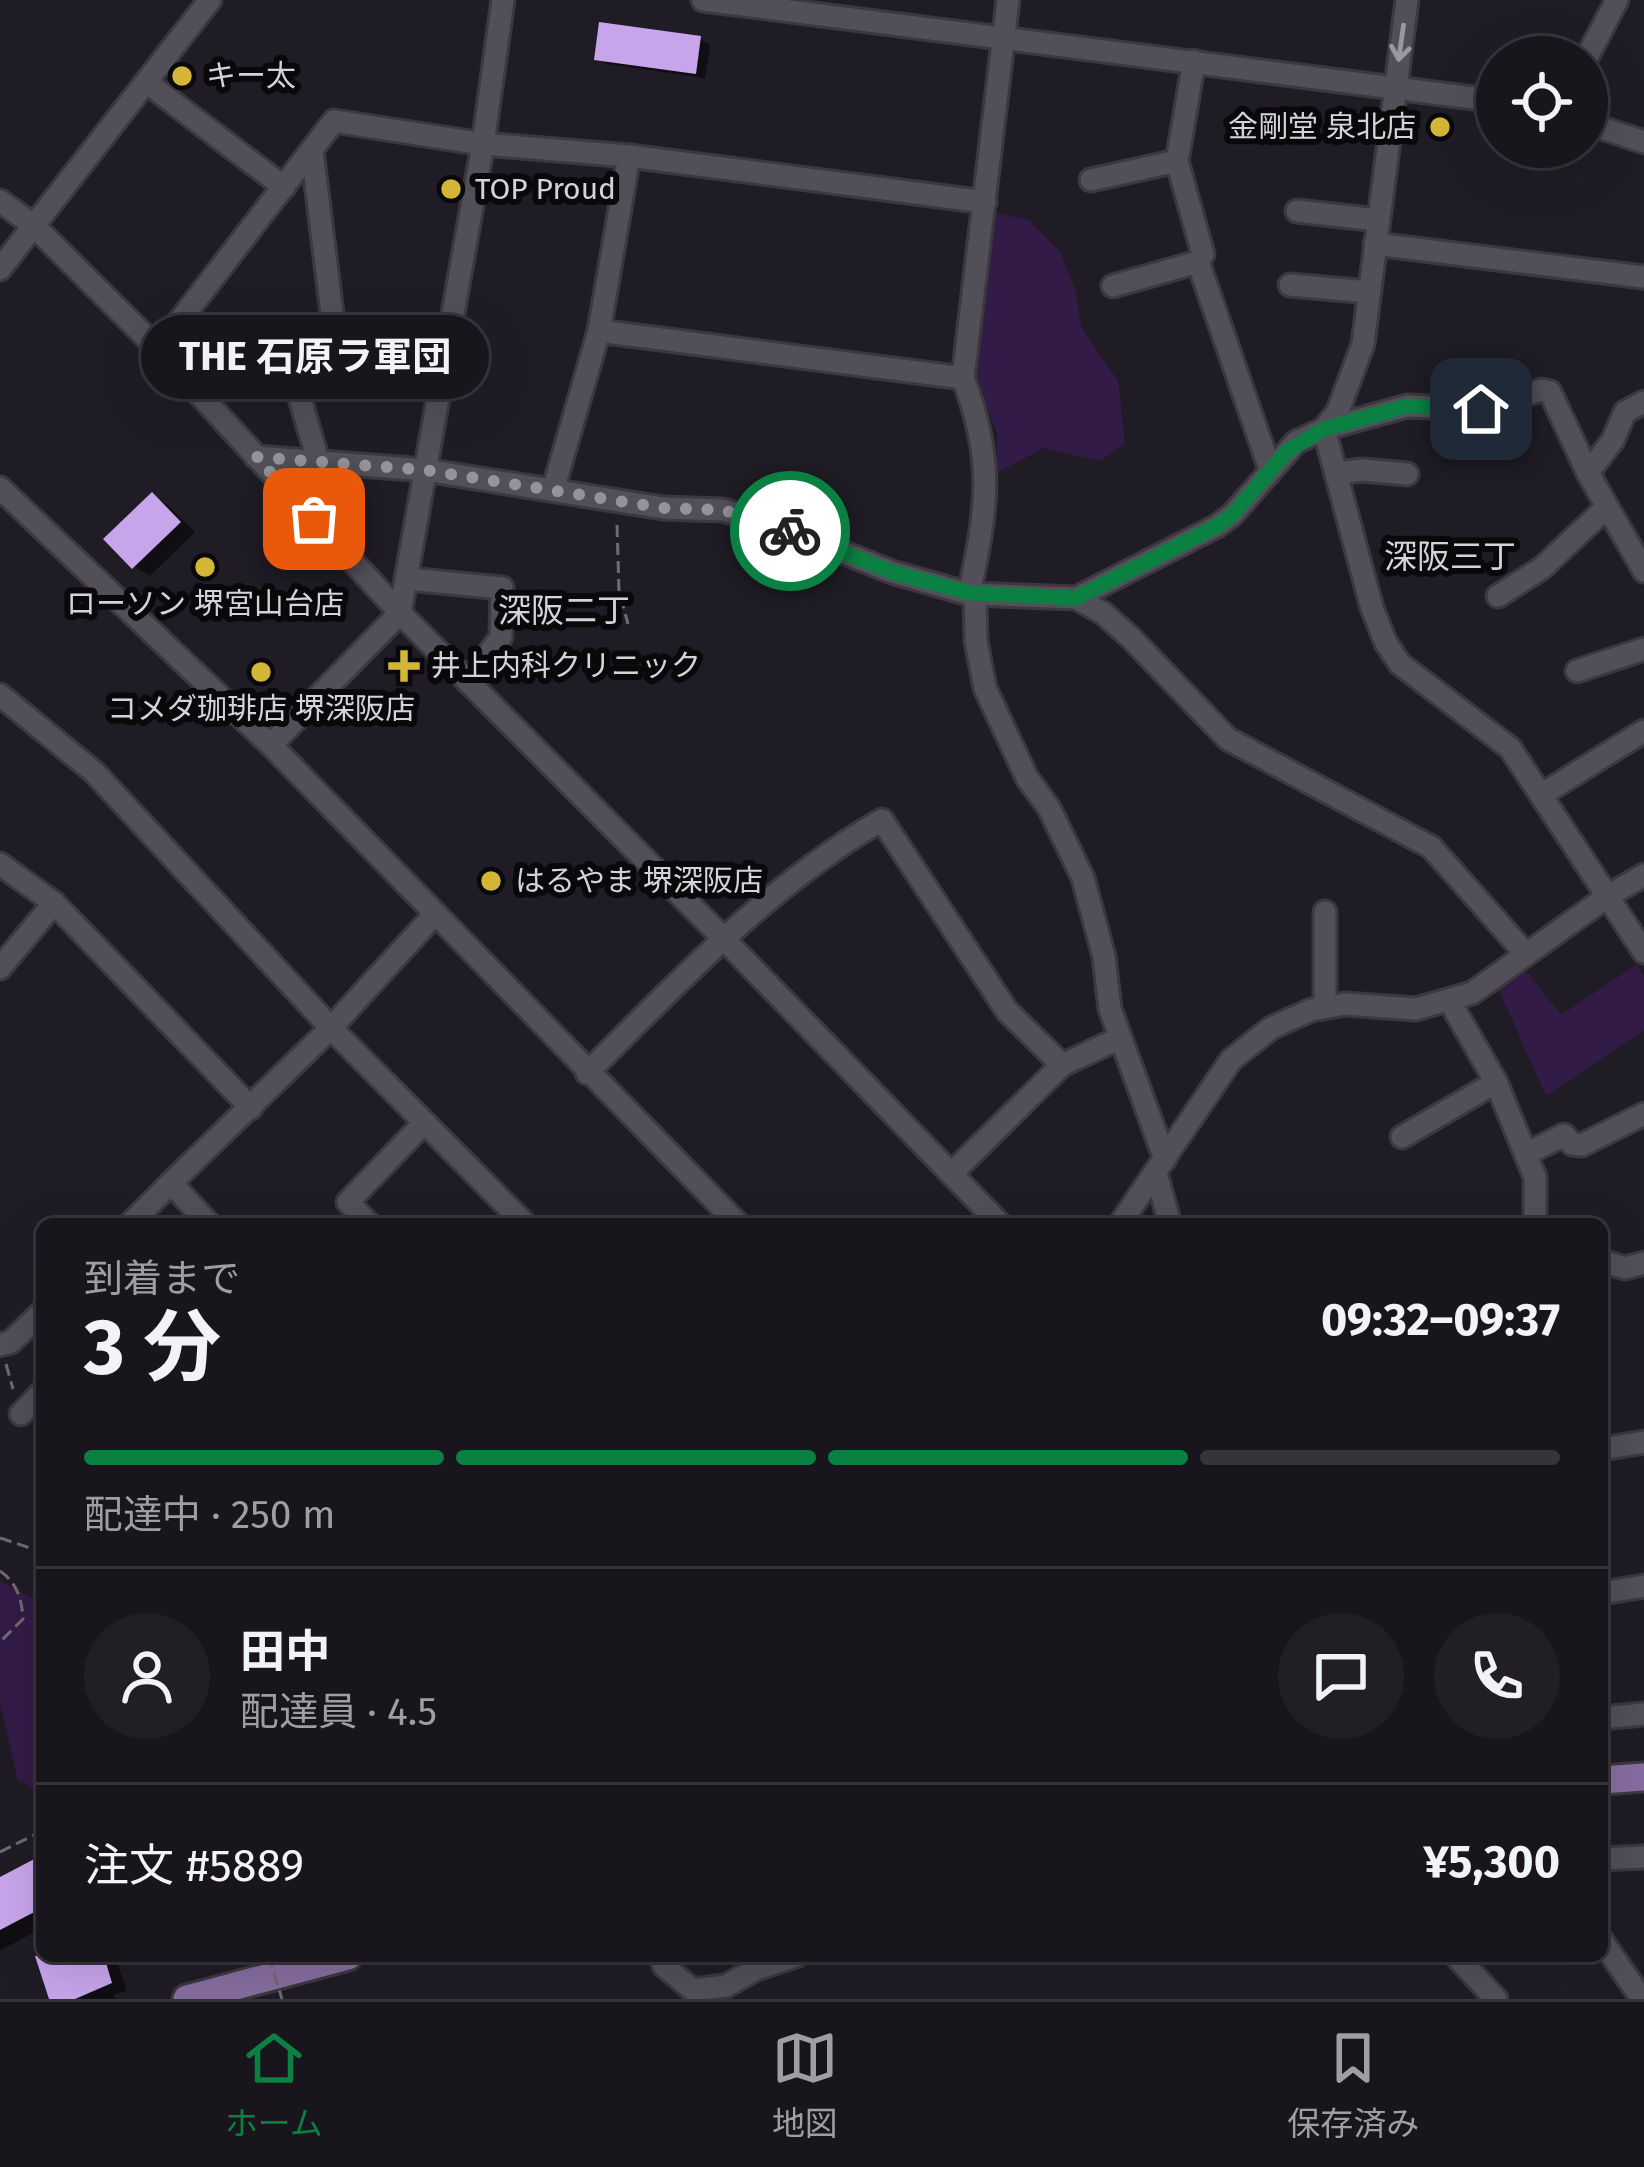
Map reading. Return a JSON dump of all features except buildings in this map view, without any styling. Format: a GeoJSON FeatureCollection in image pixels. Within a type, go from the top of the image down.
{"type":"FeatureCollection","features":[{"type":"Feature","properties":{"kind":"main road"},"geometry":{"type":"LineString","coordinates":[[1608,1780],[1644,1778]]}},
{"type":"Feature","properties":{"kind":"main road"},"geometry":{"type":"LineString","coordinates":[[187,1999],[326,1962]]}},
{"type":"Feature","properties":{"kind":"street"},"geometry":{"type":"LineString","coordinates":[[0,269],[210,0]]}},
{"type":"Feature","properties":{"kind":"street"},"geometry":{"type":"LineString","coordinates":[[271,745],[400,613],[483,143],[503,0]]}},
{"type":"Feature","properties":{"kind":"street"},"geometry":{"type":"LineString","coordinates":[[703,0],[1476,98]]}},
{"type":"Feature","properties":{"kind":"street"},"geometry":{"type":"LineString","coordinates":[[1008,0],[963,378],[985,447],[986,488],[972,594],[976,641],[985,688],[1027,778],[1049,808],[1083,878],[1096,921],[1110,1009],[1160,1166],[1169,1218]]}},
{"type":"Feature","properties":{"kind":"street"},"geometry":{"type":"LineString","coordinates":[[1324,429],[1338,411],[1363,344],[1407,0]]}},
{"type":"Feature","properties":{"kind":"street"},"geometry":{"type":"LineString","coordinates":[[1598,36],[1617,0]]}},
{"type":"Feature","properties":{"kind":"street"},"geometry":{"type":"LineString","coordinates":[[1113,286],[1198,262],[1203,254],[1177,160],[1194,61]]}},
{"type":"Feature","properties":{"kind":"street"},"geometry":{"type":"LineString","coordinates":[[146,82],[284,187]]}},
{"type":"Feature","properties":{"kind":"street"},"geometry":{"type":"LineString","coordinates":[[158,349],[334,122],[985,202]]}},
{"type":"Feature","properties":{"kind":"street"},"geometry":{"type":"LineString","coordinates":[[1608,130],[1644,142]]}},
{"type":"Feature","properties":{"kind":"street"},"geometry":{"type":"LineString","coordinates":[[312,151],[336,346],[300,356],[292,371],[319,464]]}},
{"type":"Feature","properties":{"kind":"street"},"geometry":{"type":"LineString","coordinates":[[553,490],[599,332],[629,156]]}},
{"type":"Feature","properties":{"kind":"street"},"geometry":{"type":"LineString","coordinates":[[1091,180],[1177,160]]}},
{"type":"Feature","properties":{"kind":"street"},"geometry":{"type":"LineString","coordinates":[[0,201],[34,226],[158,349],[400,613],[994,1218]]}},
{"type":"Feature","properties":{"kind":"street"},"geometry":{"type":"LineString","coordinates":[[1297,212],[1378,220]]}},
{"type":"Feature","properties":{"kind":"street"},"geometry":{"type":"LineString","coordinates":[[1375,244],[1644,277]]}},
{"type":"Feature","properties":{"kind":"street"},"geometry":{"type":"LineString","coordinates":[[1198,262],[1270,469]]}},
{"type":"Feature","properties":{"kind":"street"},"geometry":{"type":"LineString","coordinates":[[1290,285],[1370,292]]}},
{"type":"Feature","properties":{"kind":"street"},"geometry":{"type":"LineString","coordinates":[[599,332],[963,378]]}},
{"type":"Feature","properties":{"kind":"street"},"geometry":{"type":"LineString","coordinates":[[1076,598],[1217,526],[1296,442],[1324,429],[1407,406],[1481,409],[1540,390],[1550,392],[1557,402],[1588,473],[1644,572]]}},
{"type":"Feature","properties":{"kind":"street"},"geometry":{"type":"LineString","coordinates":[[1588,473],[1613,440],[1625,412],[1644,403]]}},
{"type":"Feature","properties":{"kind":"street"},"geometry":{"type":"LineString","coordinates":[[1324,429],[1372,608],[1386,643],[1400,664],[1510,748],[1644,952]]}},
{"type":"Feature","properties":{"kind":"street"},"geometry":{"type":"LineString","coordinates":[[256,457],[425,470],[663,508],[723,510],[892,572],[972,594],[1076,598],[1103,613],[1130,637],[1228,739],[1431,847],[1526,954]]}},
{"type":"Feature","properties":{"kind":"street"},"geometry":{"type":"LineString","coordinates":[[1336,473],[1382,470],[1407,474]]}},
{"type":"Feature","properties":{"kind":"street"},"geometry":{"type":"LineString","coordinates":[[0,488],[271,745],[732,1218]]}},
{"type":"Feature","properties":{"kind":"street"},"geometry":{"type":"LineString","coordinates":[[1498,596],[1542,568],[1606,508]]}},
{"type":"Feature","properties":{"kind":"street"},"geometry":{"type":"LineString","coordinates":[[408,579],[502,589],[501,637],[468,682]]}},
{"type":"Feature","properties":{"kind":"street"},"geometry":{"type":"LineString","coordinates":[[1577,671],[1644,649]]}},
{"type":"Feature","properties":{"kind":"street"},"geometry":{"type":"LineString","coordinates":[[0,695],[94,772],[331,1028],[519,1218]]}},
{"type":"Feature","properties":{"kind":"street"},"geometry":{"type":"LineString","coordinates":[[1541,795],[1644,731]]}},
{"type":"Feature","properties":{"kind":"street"},"geometry":{"type":"LineString","coordinates":[[587,1072],[723,938],[824,853],[882,820],[1007,1011],[1062,1065]]}},
{"type":"Feature","properties":{"kind":"street"},"geometry":{"type":"LineString","coordinates":[[4,875],[54,903],[250,1108]]}},
{"type":"Feature","properties":{"kind":"street"},"geometry":{"type":"LineString","coordinates":[[1124,1218],[1231,1060],[1247,1044],[1324,1007],[1416,1009],[1472,993],[1644,875]]}},
{"type":"Feature","properties":{"kind":"street"},"geometry":{"type":"LineString","coordinates":[[0,968],[54,903]]}},
{"type":"Feature","properties":{"kind":"street"},"geometry":{"type":"LineString","coordinates":[[1324,912],[1324,1007]]}},
{"type":"Feature","properties":{"kind":"street"},"geometry":{"type":"LineString","coordinates":[[136,1218],[331,1028],[435,914]]}},
{"type":"Feature","properties":{"kind":"street"},"geometry":{"type":"LineString","coordinates":[[1450,1002],[1496,1082],[1526,1154],[1535,1177],[1535,1218]]}},
{"type":"Feature","properties":{"kind":"street"},"geometry":{"type":"LineString","coordinates":[[951,1174],[1062,1065],[1120,1038]]}},
{"type":"Feature","properties":{"kind":"street"},"geometry":{"type":"LineString","coordinates":[[1402,1137],[1496,1082]]}},
{"type":"Feature","properties":{"kind":"street"},"geometry":{"type":"LineString","coordinates":[[1526,1154],[1564,1136],[1582,1145],[1644,1114]]}},
{"type":"Feature","properties":{"kind":"street"},"geometry":{"type":"LineString","coordinates":[[363,1218],[348,1202],[424,1123]]}},
{"type":"Feature","properties":{"kind":"street"},"geometry":{"type":"LineString","coordinates":[[171,1183],[203,1218]]}},
{"type":"Feature","properties":{"kind":"street"},"geometry":{"type":"LineString","coordinates":[[1608,1263],[1625,1268],[1644,1263]]}},
{"type":"Feature","properties":{"kind":"street"},"geometry":{"type":"LineString","coordinates":[[0,1345],[11,1342],[36,1318]]}},
{"type":"Feature","properties":{"kind":"street"},"geometry":{"type":"LineString","coordinates":[[21,1414],[36,1398]]}},
{"type":"Feature","properties":{"kind":"street"},"geometry":{"type":"LineString","coordinates":[[1608,1448],[1644,1442]]}},
{"type":"Feature","properties":{"kind":"street"},"geometry":{"type":"LineString","coordinates":[[1608,1592],[1644,1586]]}},
{"type":"Feature","properties":{"kind":"street"},"geometry":{"type":"LineString","coordinates":[[1608,1717],[1644,1714]]}},
{"type":"Feature","properties":{"kind":"street"},"geometry":{"type":"LineString","coordinates":[[1608,1859],[1644,1857]]}},
{"type":"Feature","properties":{"kind":"street"},"geometry":{"type":"LineString","coordinates":[[1608,1950],[1642,1999]]}},
{"type":"Feature","properties":{"kind":"street"},"geometry":{"type":"LineString","coordinates":[[662,1962],[693,1990],[726,1986],[778,1962]]}},
{"type":"Feature","properties":{"kind":"street"},"geometry":{"type":"LineString","coordinates":[[1462,1962],[1496,1999]]}},
{"type":"Feature","properties":{"kind":"path"},"geometry":{"type":"LineString","coordinates":[[617,500],[619,591],[628,624]]}},
{"type":"Feature","properties":{"kind":"path"},"geometry":{"type":"LineString","coordinates":[[0,1345],[14,1390]]}},
{"type":"Feature","properties":{"kind":"path"},"geometry":{"type":"LineString","coordinates":[[0,1538],[36,1550]]}},
{"type":"Feature","properties":{"kind":"path"},"geometry":{"type":"LineString","coordinates":[[0,1571],[22,1601],[23,1619],[0,1642]]}},
{"type":"Feature","properties":{"kind":"path"},"geometry":{"type":"LineString","coordinates":[[0,1852],[36,1835]]}},
{"type":"Feature","properties":{"kind":"path"},"geometry":{"type":"LineString","coordinates":[[271,1962],[282,1999]]}},
{"type":"Feature","properties":{"kind":"shaded area"},"geometry":{"type":"Polygon","coordinates":[[[994,212],[1030,221],[1060,252],[1076,292],[1081,327],[1118,381],[1125,443],[1100,461],[1043,448],[995,474],[998,435],[973,373],[994,212]]]}},
{"type":"Feature","properties":{"kind":"shaded area"},"geometry":{"type":"Polygon","coordinates":[[[1636,965],[1644,977],[1644,1030],[1546,1096],[1499,990],[1525,970],[1561,1015],[1636,965]]]}},
{"type":"Feature","properties":{"kind":"shaded area"},"geometry":{"type":"Polygon","coordinates":[[[0,1581],[36,1600],[36,1790],[18,1780],[0,1703],[0,1581]]]}},
{"type":"Feature","properties":{"kind":"way so far"},"geometry":{"type":"LineString","coordinates":[[314,519],[256,457],[425,470],[663,508],[723,510],[790,531]]}},
{"type":"Feature","properties":{"kind":"place","name":"キー太"},"geometry":{"type":"Point","coordinates":[182,76]}},
{"type":"Feature","properties":{"kind":"place","name":"金剛堂 泉北店"},"geometry":{"type":"Point","coordinates":[1440,127]}},
{"type":"Feature","properties":{"kind":"place","name":"TOP Proud"},"geometry":{"type":"Point","coordinates":[451,189]}},
{"type":"Feature","properties":{"kind":"place","name":"THE 石原ラ軍団"},"geometry":{"type":"Point","coordinates":[314,519]}},
{"type":"Feature","properties":{"kind":"place","name":"ローソン 堺宮山台店"},"geometry":{"type":"Point","coordinates":[205,567]}},
{"type":"Feature","properties":{"kind":"place","name":"井上内科クリニック"},"geometry":{"type":"Point","coordinates":[404,666]}},
{"type":"Feature","properties":{"kind":"place","name":"コメダ珈琲店 堺深阪店"},"geometry":{"type":"Point","coordinates":[261,672]}},
{"type":"Feature","properties":{"kind":"place","name":"はるやま 堺深阪店"},"geometry":{"type":"Point","coordinates":[491,881]}},
{"type":"Feature","properties":{"kind":"district","name":"深阪三丁"},"geometry":{"type":"Point","coordinates":[1450,556]}},
{"type":"Feature","properties":{"kind":"district","name":"深阪二丁"},"geometry":{"type":"Point","coordinates":[564,610]}},
{"type":"Feature","properties":{"kind":"route"},"geometry":{"type":"LineString","coordinates":[[790,531],[892,572],[969,593],[1076,598],[1217,526],[1296,442],[1324,429],[1407,406],[1481,409]]}}]}
